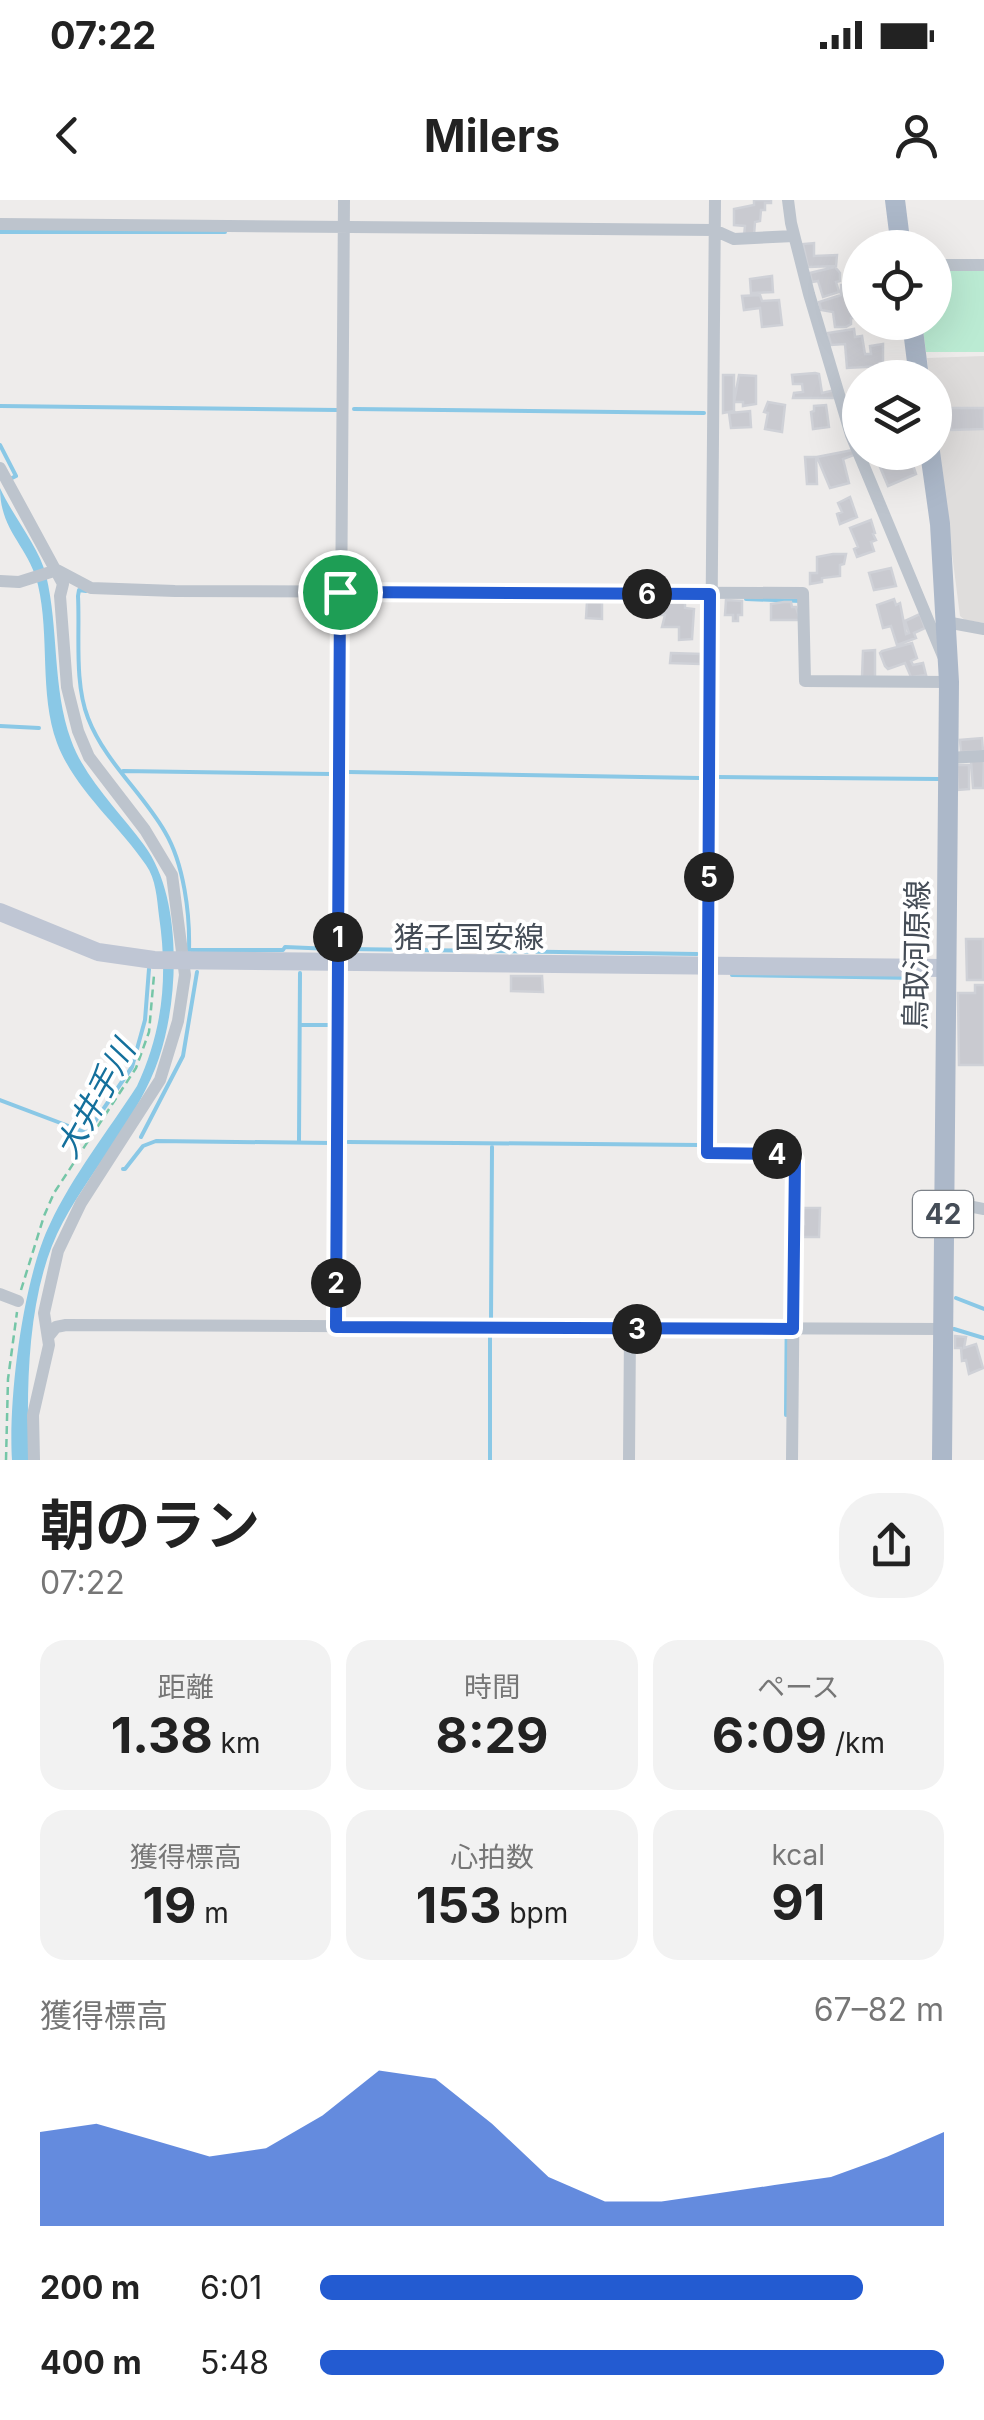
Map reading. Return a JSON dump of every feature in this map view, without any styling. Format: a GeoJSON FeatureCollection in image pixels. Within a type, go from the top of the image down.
{"type":"FeatureCollection","features":[{"type":"Feature","properties":{"kind":"main road"},"geometry":{"type":"LineString","coordinates":[[895,200],[899,230]]}},
{"type":"Feature","properties":{"kind":"main road","name":"鳥取河原線"},"geometry":{"type":"LineString","coordinates":[[932,470],[940,524],[949,676],[942,1460]]}},
{"type":"Feature","properties":{"kind":"main road","name":"猪子国安線"},"geometry":{"type":"LineString","coordinates":[[0,912],[98,952],[158,960],[946,968]]}},
{"type":"Feature","properties":{"kind":"street"},"geometry":{"type":"LineString","coordinates":[[336,1327],[344,200]]}},
{"type":"Feature","properties":{"kind":"street"},"geometry":{"type":"LineString","coordinates":[[715,200],[707,1153],[791,1154],[795,1160],[792,1460]]}},
{"type":"Feature","properties":{"kind":"street"},"geometry":{"type":"LineString","coordinates":[[0,581],[19,582],[57,570],[91,588],[804,594],[805,681],[949,676],[851,436],[794,236],[788,200]]}},
{"type":"Feature","properties":{"kind":"street"},"geometry":{"type":"LineString","coordinates":[[0,224],[714,230],[734,239],[794,236]]}},
{"type":"Feature","properties":{"kind":"street"},"geometry":{"type":"LineString","coordinates":[[952,265],[984,264]]}},
{"type":"Feature","properties":{"kind":"street"},"geometry":{"type":"LineString","coordinates":[[0,468],[63,584],[60,596],[67,687],[78,731],[89,757],[145,830],[167,866],[175,890],[186,975],[178,1021],[160,1080],[81,1203],[58,1251],[44,1313],[48,1337],[33,1416],[34,1460]]}},
{"type":"Feature","properties":{"kind":"street"},"geometry":{"type":"LineString","coordinates":[[946,622],[984,630]]}},
{"type":"Feature","properties":{"kind":"street"},"geometry":{"type":"LineString","coordinates":[[948,758],[984,756]]}},
{"type":"Feature","properties":{"kind":"street"},"geometry":{"type":"LineString","coordinates":[[943,1201],[984,1209]]}},
{"type":"Feature","properties":{"kind":"street"},"geometry":{"type":"LineString","coordinates":[[0,1294],[18,1302]]}},
{"type":"Feature","properties":{"kind":"street"},"geometry":{"type":"LineString","coordinates":[[48,1337],[56,1327],[66,1325],[942,1329]]}},
{"type":"Feature","properties":{"kind":"street"},"geometry":{"type":"LineString","coordinates":[[629,1460],[630,1328]]}},
{"type":"Feature","properties":{"kind":"shaded area"},"geometry":{"type":"Polygon","coordinates":[[[984,356],[984,623],[960,616],[941,470],[952,470],[952,360],[927,358],[984,356]]]}},
{"type":"Feature","properties":{"kind":"green space"},"geometry":{"type":"Polygon","coordinates":[[[984,268],[984,352],[926,352],[924,340],[952,340],[952,269],[984,268]]]}},
{"type":"Feature","properties":{"kind":"water"},"geometry":{"type":"Polygon","coordinates":[[[0,488],[38,553],[46,575],[61,699],[71,740],[94,782],[157,867],[166,892],[174,949],[171,1007],[159,1058],[140,1101],[63,1222],[42,1277],[31,1338],[29,1460],[12,1460],[11,1435],[19,1340],[32,1276],[59,1206],[137,1086],[146,1065],[158,1024],[163,960],[157,896],[149,871],[75,776],[57,743],[48,704],[38,585],[5,516],[0,488]]]}},
{"type":"Feature","properties":{"kind":"building"},"geometry":{"type":"Polygon","coordinates":[[[754,200],[771,203],[765,203],[765,210],[761,210],[754,235],[744,236],[745,226],[734,225],[734,209],[754,205],[754,200]]]}},
{"type":"Feature","properties":{"kind":"building"},"geometry":{"type":"Polygon","coordinates":[[[814,243],[814,256],[837,255],[836,266],[808,267],[803,244],[814,243]]]}},
{"type":"Feature","properties":{"kind":"building"},"geometry":{"type":"Polygon","coordinates":[[[835,267],[840,273],[840,281],[836,282],[839,292],[823,297],[818,281],[812,282],[810,273],[835,267]]]}},
{"type":"Feature","properties":{"kind":"building"},"geometry":{"type":"Polygon","coordinates":[[[772,276],[773,292],[751,293],[750,279],[772,276]]]}},
{"type":"Feature","properties":{"kind":"building"},"geometry":{"type":"Polygon","coordinates":[[[842,285],[842,327],[835,327],[833,312],[821,310],[819,302],[841,295],[842,285]]]}},
{"type":"Feature","properties":{"kind":"building"},"geometry":{"type":"Polygon","coordinates":[[[760,295],[762,301],[779,300],[782,325],[762,327],[760,308],[744,310],[742,296],[760,295]]]}},
{"type":"Feature","properties":{"kind":"building"},"geometry":{"type":"Polygon","coordinates":[[[842,331],[842,340],[863,340],[865,354],[871,354],[870,346],[883,344],[883,360],[846,360],[845,344],[831,345],[828,333],[842,331]]]}},
{"type":"Feature","properties":{"kind":"building"},"geometry":{"type":"Polygon","coordinates":[[[819,374],[822,393],[835,390],[836,398],[793,398],[794,393],[803,392],[802,384],[793,384],[792,375],[819,374]]]}},
{"type":"Feature","properties":{"kind":"building"},"geometry":{"type":"Polygon","coordinates":[[[723,375],[734,375],[734,411],[723,413],[723,375]]]}},
{"type":"Feature","properties":{"kind":"building"},"geometry":{"type":"Polygon","coordinates":[[[739,375],[756,376],[756,404],[743,406],[743,402],[734,402],[739,375]]]}},
{"type":"Feature","properties":{"kind":"building"},"geometry":{"type":"Polygon","coordinates":[[[768,402],[785,405],[782,432],[765,429],[768,402]]]}},
{"type":"Feature","properties":{"kind":"building"},"geometry":{"type":"Polygon","coordinates":[[[826,405],[829,427],[813,429],[814,406],[826,405]]]}},
{"type":"Feature","properties":{"kind":"building"},"geometry":{"type":"Polygon","coordinates":[[[952,408],[984,408],[984,429],[952,430],[952,408]]]}},
{"type":"Feature","properties":{"kind":"building"},"geometry":{"type":"Polygon","coordinates":[[[750,411],[751,427],[731,428],[729,413],[750,411]]]}},
{"type":"Feature","properties":{"kind":"building"},"geometry":{"type":"Polygon","coordinates":[[[842,452],[842,470],[846,470],[849,483],[830,488],[817,457],[842,452]]]}},
{"type":"Feature","properties":{"kind":"building"},"geometry":{"type":"Polygon","coordinates":[[[805,457],[816,457],[817,484],[807,484],[805,457]]]}},
{"type":"Feature","properties":{"kind":"building"},"geometry":{"type":"Polygon","coordinates":[[[881,470],[915,470],[916,474],[888,486],[881,470]]]}},
{"type":"Feature","properties":{"kind":"building"},"geometry":{"type":"Polygon","coordinates":[[[850,497],[857,517],[840,524],[837,514],[842,512],[838,503],[850,497]]]}},
{"type":"Feature","properties":{"kind":"building"},"geometry":{"type":"Polygon","coordinates":[[[871,520],[876,540],[871,542],[874,551],[857,557],[854,549],[858,547],[850,528],[871,520]]]}},
{"type":"Feature","properties":{"kind":"building"},"geometry":{"type":"Polygon","coordinates":[[[846,554],[840,576],[810,584],[810,573],[817,573],[817,557],[846,554]]]}},
{"type":"Feature","properties":{"kind":"building"},"geometry":{"type":"Polygon","coordinates":[[[891,568],[896,586],[874,590],[869,573],[891,568]]]}},
{"type":"Feature","properties":{"kind":"building"},"geometry":{"type":"Polygon","coordinates":[[[894,599],[896,605],[900,603],[906,634],[909,633],[905,621],[920,614],[925,628],[914,633],[916,638],[897,645],[891,626],[883,628],[877,605],[894,599]]]}},
{"type":"Feature","properties":{"kind":"building"},"geometry":{"type":"Polygon","coordinates":[[[685,600],[685,608],[694,609],[692,639],[679,640],[679,627],[662,627],[665,615],[657,615],[656,601],[685,600]]]}},
{"type":"Feature","properties":{"kind":"building"},"geometry":{"type":"Polygon","coordinates":[[[726,600],[742,601],[738,621],[733,621],[733,615],[725,615],[726,600]]]}},
{"type":"Feature","properties":{"kind":"building"},"geometry":{"type":"Polygon","coordinates":[[[587,602],[602,602],[602,619],[586,618],[587,602]]]}},
{"type":"Feature","properties":{"kind":"building"},"geometry":{"type":"Polygon","coordinates":[[[791,602],[800,620],[771,620],[771,604],[791,602]]]}},
{"type":"Feature","properties":{"kind":"building"},"geometry":{"type":"Polygon","coordinates":[[[912,643],[917,658],[911,661],[913,665],[923,663],[926,675],[911,677],[905,663],[888,669],[885,666],[882,651],[912,643]]]}},
{"type":"Feature","properties":{"kind":"building"},"geometry":{"type":"Polygon","coordinates":[[[875,650],[875,677],[862,677],[863,651],[875,650]]]}},
{"type":"Feature","properties":{"kind":"building"},"geometry":{"type":"Polygon","coordinates":[[[671,653],[701,654],[700,664],[670,663],[671,653]]]}},
{"type":"Feature","properties":{"kind":"building"},"geometry":{"type":"Polygon","coordinates":[[[982,738],[983,751],[961,752],[960,740],[982,738]]]}},
{"type":"Feature","properties":{"kind":"building"},"geometry":{"type":"Polygon","coordinates":[[[984,760],[983,788],[973,788],[971,761],[984,760]]]}},
{"type":"Feature","properties":{"kind":"building"},"geometry":{"type":"Polygon","coordinates":[[[957,765],[969,765],[969,789],[958,790],[957,765]]]}},
{"type":"Feature","properties":{"kind":"building"},"geometry":{"type":"Polygon","coordinates":[[[966,939],[983,939],[983,980],[967,980],[966,939]]]}},
{"type":"Feature","properties":{"kind":"building"},"geometry":{"type":"Polygon","coordinates":[[[511,976],[542,976],[543,992],[511,991],[511,976]]]}},
{"type":"Feature","properties":{"kind":"building"},"geometry":{"type":"Polygon","coordinates":[[[975,985],[984,985],[984,1065],[959,1065],[958,993],[975,993],[975,985]]]}},
{"type":"Feature","properties":{"kind":"building"},"geometry":{"type":"Polygon","coordinates":[[[801,1208],[820,1208],[819,1237],[797,1237],[797,1224],[804,1224],[801,1208]]]}},
{"type":"Feature","properties":{"kind":"building"},"geometry":{"type":"Polygon","coordinates":[[[955,1336],[966,1337],[964,1348],[976,1344],[983,1368],[969,1374],[961,1348],[955,1348],[955,1336]]]}},
{"type":"Feature","properties":{"kind":"waterway"},"geometry":{"type":"LineString","coordinates":[[0,232],[225,232]]}},
{"type":"Feature","properties":{"kind":"waterway"},"geometry":{"type":"LineString","coordinates":[[0,406],[337,410]]}},
{"type":"Feature","properties":{"kind":"waterway"},"geometry":{"type":"LineString","coordinates":[[354,409],[704,413]]}},
{"type":"Feature","properties":{"kind":"waterway"},"geometry":{"type":"LineString","coordinates":[[0,445],[16,476],[12,478]]}},
{"type":"Feature","properties":{"kind":"waterway"},"geometry":{"type":"LineString","coordinates":[[86,591],[79,590],[78,596],[79,674],[88,718],[104,749],[156,817],[172,845],[184,890],[189,950]]}},
{"type":"Feature","properties":{"kind":"waterway"},"geometry":{"type":"LineString","coordinates":[[603,599],[704,599]]}},
{"type":"Feature","properties":{"kind":"waterway"},"geometry":{"type":"LineString","coordinates":[[746,599],[801,601]]}},
{"type":"Feature","properties":{"kind":"waterway"},"geometry":{"type":"LineString","coordinates":[[0,726],[39,728]]}},
{"type":"Feature","properties":{"kind":"waterway"},"geometry":{"type":"LineString","coordinates":[[123,771],[331,774]]}},
{"type":"Feature","properties":{"kind":"waterway"},"geometry":{"type":"LineString","coordinates":[[348,772],[700,778]]}},
{"type":"Feature","properties":{"kind":"waterway"},"geometry":{"type":"LineString","coordinates":[[718,777],[939,779]]}},
{"type":"Feature","properties":{"kind":"waterway"},"geometry":{"type":"LineString","coordinates":[[191,950],[332,949]]}},
{"type":"Feature","properties":{"kind":"waterway"},"geometry":{"type":"LineString","coordinates":[[348,949],[697,954]]}},
{"type":"Feature","properties":{"kind":"waterway","name":"大井手川"},"geometry":{"type":"LineString","coordinates":[[0,1100],[87,1133],[132,1067],[145,1020],[149,969]]}},
{"type":"Feature","properties":{"kind":"waterway"},"geometry":{"type":"LineString","coordinates":[[141,1137],[183,1056],[197,972]]}},
{"type":"Feature","properties":{"kind":"waterway"},"geometry":{"type":"LineString","coordinates":[[299,1142],[300,973]]}},
{"type":"Feature","properties":{"kind":"waterway"},"geometry":{"type":"LineString","coordinates":[[732,975],[917,978]]}},
{"type":"Feature","properties":{"kind":"waterway"},"geometry":{"type":"LineString","coordinates":[[300,1025],[335,1025]]}},
{"type":"Feature","properties":{"kind":"waterway"},"geometry":{"type":"LineString","coordinates":[[123,1169],[143,1146],[156,1141],[332,1143]]}},
{"type":"Feature","properties":{"kind":"waterway"},"geometry":{"type":"LineString","coordinates":[[348,1142],[699,1145]]}},
{"type":"Feature","properties":{"kind":"waterway"},"geometry":{"type":"LineString","coordinates":[[491,1322],[492,1147]]}},
{"type":"Feature","properties":{"kind":"waterway"},"geometry":{"type":"LineString","coordinates":[[786,1415],[788,1160]]}},
{"type":"Feature","properties":{"kind":"waterway"},"geometry":{"type":"LineString","coordinates":[[956,1298],[984,1309]]}},
{"type":"Feature","properties":{"kind":"waterway"},"geometry":{"type":"LineString","coordinates":[[954,1329],[984,1338]]}},
{"type":"Feature","properties":{"kind":"waterway"},"geometry":{"type":"LineString","coordinates":[[490,1332],[490,1460]]}},
{"type":"Feature","properties":{"kind":"route"},"geometry":{"type":"LineString","coordinates":[[340,592],[710,594],[707,1153],[791,1154],[795,1160],[793,1329],[336,1327],[340,592]]}}]}
